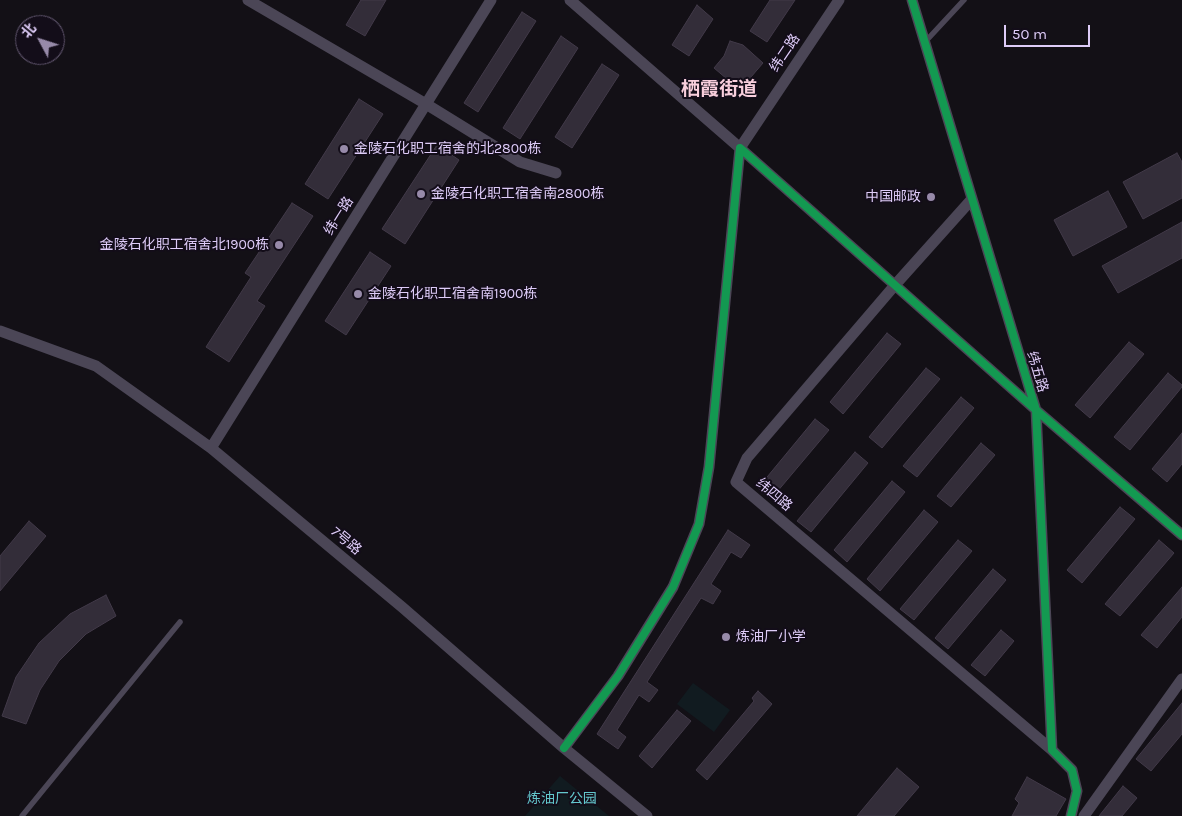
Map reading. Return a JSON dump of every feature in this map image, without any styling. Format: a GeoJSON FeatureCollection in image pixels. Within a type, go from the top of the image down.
{"type":"FeatureCollection","features":[{"type":"Feature","properties":{"kind":"street"},"geometry":{"type":"LineString","coordinates":[[248,0],[426,104],[520,162],[556,173]]}},
{"type":"Feature","properties":{"kind":"street","name":"纬一路"},"geometry":{"type":"LineString","coordinates":[[211,448],[491,0]]}},
{"type":"Feature","properties":{"kind":"street"},"geometry":{"type":"LineString","coordinates":[[570,0],[1036,410],[1182,535]]}},
{"type":"Feature","properties":{"kind":"street","name":"纬二路"},"geometry":{"type":"LineString","coordinates":[[740,148],[839,0]]}},
{"type":"Feature","properties":{"kind":"street","name":"纬五路"},"geometry":{"type":"LineString","coordinates":[[912,0],[1036,410],[1052,750]]}},
{"type":"Feature","properties":{"kind":"street"},"geometry":{"type":"LineString","coordinates":[[564,748],[618,676],[673,587],[699,524],[710,467],[740,148]]}},
{"type":"Feature","properties":{"kind":"street","name":"纬四路"},"geometry":{"type":"LineString","coordinates":[[972,199],[747,458],[736,482],[1052,750]]}},
{"type":"Feature","properties":{"kind":"street","name":"7号路"},"geometry":{"type":"LineString","coordinates":[[0,331],[96,366],[211,448],[402,607],[564,748],[647,816]]}},
{"type":"Feature","properties":{"kind":"street"},"geometry":{"type":"LineString","coordinates":[[1084,816],[1182,678]]}},
{"type":"Feature","properties":{"kind":"street"},"geometry":{"type":"LineString","coordinates":[[1052,750],[1072,770],[1077,791],[1071,816]]}},
{"type":"Feature","properties":{"kind":"lane"},"geometry":{"type":"LineString","coordinates":[[925,42],[964,0]]}},
{"type":"Feature","properties":{"kind":"lane"},"geometry":{"type":"LineString","coordinates":[[22,816],[180,622]]}},
{"type":"Feature","properties":{"kind":"green space"},"geometry":{"type":"Polygon","coordinates":[[[693,683],[730,710],[714,732],[677,704],[693,683]]]}},
{"type":"Feature","properties":{"kind":"green space","name":"炼油厂公园"},"geometry":{"type":"Polygon","coordinates":[[[560,776],[609,816],[525,816],[560,776]]]}},
{"type":"Feature","properties":{"kind":"building"},"geometry":{"type":"Polygon","coordinates":[[[361,0],[386,0],[365,36],[346,25],[361,0]]]}},
{"type":"Feature","properties":{"kind":"building"},"geometry":{"type":"Polygon","coordinates":[[[770,0],[795,0],[767,42],[750,31],[770,0]]]}},
{"type":"Feature","properties":{"kind":"building"},"geometry":{"type":"Polygon","coordinates":[[[697,5],[713,19],[689,56],[672,45],[697,5]]]}},
{"type":"Feature","properties":{"kind":"building"},"geometry":{"type":"Polygon","coordinates":[[[522,12],[536,21],[478,112],[464,103],[522,12]]]}},
{"type":"Feature","properties":{"kind":"building"},"geometry":{"type":"Polygon","coordinates":[[[561,36],[578,48],[520,139],[503,128],[561,36]]]}},
{"type":"Feature","properties":{"kind":"building"},"geometry":{"type":"Polygon","coordinates":[[[730,41],[743,45],[763,63],[751,77],[747,88],[727,79],[714,68],[724,56],[730,41]]]}},
{"type":"Feature","properties":{"kind":"building"},"geometry":{"type":"Polygon","coordinates":[[[602,64],[619,75],[572,148],[555,137],[602,64]]]}},
{"type":"Feature","properties":{"kind":"building","name":"金陵石化职工宿舍的北2800栋"},"geometry":{"type":"Polygon","coordinates":[[[359,99],[383,114],[328,199],[305,184],[359,99]]]}},
{"type":"Feature","properties":{"kind":"building","name":"金陵石化职工宿舍南2800栋"},"geometry":{"type":"Polygon","coordinates":[[[437,145],[459,160],[405,244],[382,229],[437,145]]]}},
{"type":"Feature","properties":{"kind":"building"},"geometry":{"type":"Polygon","coordinates":[[[1177,153],[1182,162],[1182,198],[1143,219],[1123,182],[1177,153]]]}},
{"type":"Feature","properties":{"kind":"building"},"geometry":{"type":"Polygon","coordinates":[[[1108,191],[1127,227],[1073,256],[1054,220],[1108,191]]]}},
{"type":"Feature","properties":{"kind":"building"},"geometry":{"type":"Polygon","coordinates":[[[292,203],[313,216],[257,301],[265,306],[229,362],[206,347],[251,277],[245,273],[292,203]]]}},
{"type":"Feature","properties":{"kind":"building"},"geometry":{"type":"Polygon","coordinates":[[[1182,222],[1182,258],[1118,293],[1102,266],[1182,222]]]}},
{"type":"Feature","properties":{"kind":"building","name":"金陵石化职工宿舍南1900栋"},"geometry":{"type":"Polygon","coordinates":[[[370,252],[391,266],[346,335],[325,321],[370,252]]]}},
{"type":"Feature","properties":{"kind":"building"},"geometry":{"type":"Polygon","coordinates":[[[887,333],[901,344],[843,414],[830,402],[887,333]]]}},
{"type":"Feature","properties":{"kind":"building"},"geometry":{"type":"Polygon","coordinates":[[[1129,342],[1144,354],[1090,418],[1075,405],[1129,342]]]}},
{"type":"Feature","properties":{"kind":"building"},"geometry":{"type":"Polygon","coordinates":[[[926,368],[940,379],[882,448],[869,437],[926,368]]]}},
{"type":"Feature","properties":{"kind":"building"},"geometry":{"type":"Polygon","coordinates":[[[1168,373],[1182,387],[1130,450],[1114,437],[1168,373]]]}},
{"type":"Feature","properties":{"kind":"building"},"geometry":{"type":"Polygon","coordinates":[[[961,397],[974,408],[917,477],[903,466],[961,397]]]}},
{"type":"Feature","properties":{"kind":"building"},"geometry":{"type":"Polygon","coordinates":[[[815,419],[829,430],[771,499],[758,488],[815,419]]]}},
{"type":"Feature","properties":{"kind":"building"},"geometry":{"type":"Polygon","coordinates":[[[1182,433],[1182,464],[1167,482],[1152,469],[1182,433]]]}},
{"type":"Feature","properties":{"kind":"building"},"geometry":{"type":"Polygon","coordinates":[[[981,443],[995,455],[951,507],[937,496],[981,443]]]}},
{"type":"Feature","properties":{"kind":"building"},"geometry":{"type":"Polygon","coordinates":[[[855,452],[868,463],[811,532],[797,521],[855,452]]]}},
{"type":"Feature","properties":{"kind":"building"},"geometry":{"type":"Polygon","coordinates":[[[892,481],[905,492],[847,562],[834,550],[892,481]]]}},
{"type":"Feature","properties":{"kind":"building"},"geometry":{"type":"Polygon","coordinates":[[[1120,507],[1135,519],[1082,583],[1067,570],[1120,507]]]}},
{"type":"Feature","properties":{"kind":"building"},"geometry":{"type":"Polygon","coordinates":[[[924,510],[938,522],[880,591],[867,579],[924,510]]]}},
{"type":"Feature","properties":{"kind":"building"},"geometry":{"type":"Polygon","coordinates":[[[29,521],[46,536],[0,591],[0,556],[29,521]]]}},
{"type":"Feature","properties":{"kind":"building"},"geometry":{"type":"Polygon","coordinates":[[[728,530],[750,545],[741,558],[731,552],[711,584],[721,591],[713,604],[701,598],[647,682],[658,690],[649,702],[639,695],[617,730],[626,737],[618,749],[597,734],[728,530]]]}},
{"type":"Feature","properties":{"kind":"building"},"geometry":{"type":"Polygon","coordinates":[[[958,540],[972,551],[914,620],[900,609],[958,540]]]}},
{"type":"Feature","properties":{"kind":"building"},"geometry":{"type":"Polygon","coordinates":[[[1159,540],[1174,553],[1120,616],[1105,604],[1159,540]]]}},
{"type":"Feature","properties":{"kind":"building"},"geometry":{"type":"Polygon","coordinates":[[[993,569],[1006,580],[948,649],[935,638],[993,569]]]}},
{"type":"Feature","properties":{"kind":"building"},"geometry":{"type":"Polygon","coordinates":[[[1182,587],[1182,617],[1157,648],[1141,635],[1182,587]]]}},
{"type":"Feature","properties":{"kind":"building"},"geometry":{"type":"Polygon","coordinates":[[[106,595],[116,616],[86,634],[59,661],[40,690],[26,724],[2,716],[16,677],[39,643],[70,614],[106,595]]]}},
{"type":"Feature","properties":{"kind":"building"},"geometry":{"type":"Polygon","coordinates":[[[1001,630],[1014,641],[985,676],[971,665],[1001,630]]]}},
{"type":"Feature","properties":{"kind":"building"},"geometry":{"type":"Polygon","coordinates":[[[758,691],[772,704],[707,780],[696,770],[754,701],[752,698],[758,691]]]}},
{"type":"Feature","properties":{"kind":"building"},"geometry":{"type":"Polygon","coordinates":[[[1182,703],[1182,734],[1151,771],[1136,759],[1182,703]]]}},
{"type":"Feature","properties":{"kind":"building"},"geometry":{"type":"Polygon","coordinates":[[[677,710],[691,721],[652,768],[639,756],[677,710]]]}},
{"type":"Feature","properties":{"kind":"building"},"geometry":{"type":"Polygon","coordinates":[[[897,768],[919,787],[894,816],[857,816],[897,768]]]}},
{"type":"Feature","properties":{"kind":"building"},"geometry":{"type":"Polygon","coordinates":[[[1027,777],[1066,799],[1056,816],[1012,816],[1019,803],[1015,799],[1027,777]]]}},
{"type":"Feature","properties":{"kind":"building"},"geometry":{"type":"Polygon","coordinates":[[[1123,786],[1137,798],[1122,816],[1099,816],[1123,786]]]}},
{"type":"Feature","properties":{"kind":"cycle path"},"geometry":{"type":"LineString","coordinates":[[912,0],[1036,410],[1052,750],[1072,770],[1077,791],[1071,816]]}},
{"type":"Feature","properties":{"kind":"cycle path"},"geometry":{"type":"LineString","coordinates":[[564,748],[618,676],[673,587],[699,524],[709,467],[740,148],[1036,410],[1182,535]]}},
{"type":"Feature","properties":{"kind":"place","name":"金陵石化职工宿舍的北2800栋"},"geometry":{"type":"Point","coordinates":[344,149]}},
{"type":"Feature","properties":{"kind":"place","name":"金陵石化职工宿舍南2800栋"},"geometry":{"type":"Point","coordinates":[421,194]}},
{"type":"Feature","properties":{"kind":"place","name":"中国邮政"},"geometry":{"type":"Point","coordinates":[931,197]}},
{"type":"Feature","properties":{"kind":"place","name":"金陵石化职工宿舍北1900栋"},"geometry":{"type":"Point","coordinates":[279,245]}},
{"type":"Feature","properties":{"kind":"place","name":"金陵石化职工宿舍南1900栋"},"geometry":{"type":"Point","coordinates":[358,294]}},
{"type":"Feature","properties":{"kind":"place","name":"炼油厂小学"},"geometry":{"type":"Point","coordinates":[726,637]}},
{"type":"Feature","properties":{"kind":"district","name":"栖霞街道"},"geometry":{"type":"Point","coordinates":[719,90]}}]}
